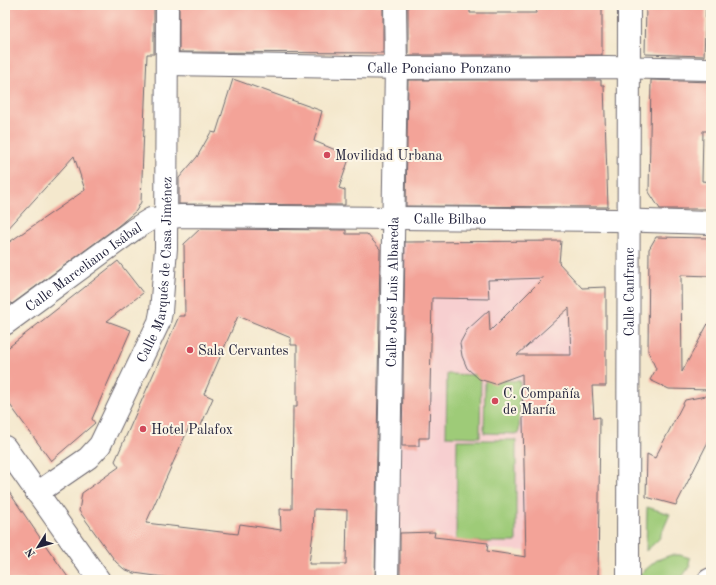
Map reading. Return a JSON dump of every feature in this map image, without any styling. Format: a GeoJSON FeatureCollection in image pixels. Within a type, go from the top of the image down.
{"type":"FeatureCollection","features":[{"type":"Feature","properties":{"kind":"street","name":"Calle Marqués de Casa Jiménez"},"geometry":{"type":"LineString","coordinates":[[37,493],[93,453],[105,436],[159,322],[163,296],[166,248],[167,5]]}},
{"type":"Feature","properties":{"kind":"street","name":"Calle José Luis Albareda"},"geometry":{"type":"LineString","coordinates":[[387,580],[394,217],[396,68],[395,5]]}},
{"type":"Feature","properties":{"kind":"street","name":"Calle Canfranc"},"geometry":{"type":"LineString","coordinates":[[628,580],[629,5]]}},
{"type":"Feature","properties":{"kind":"street","name":"Calle Ponciano Ponzano"},"geometry":{"type":"LineString","coordinates":[[167,64],[396,68],[629,67],[711,69]]}},
{"type":"Feature","properties":{"kind":"street","name":"Calle Bilbao"},"geometry":{"type":"LineString","coordinates":[[165,218],[181,216],[394,217],[629,220],[711,223]]}},
{"type":"Feature","properties":{"kind":"street","name":"Calle Marceliano Isábal"},"geometry":{"type":"LineString","coordinates":[[5,324],[133,230],[151,219],[165,218]]}},
{"type":"Feature","properties":{"kind":"street"},"geometry":{"type":"LineString","coordinates":[[5,447],[99,580]]}},
{"type":"Feature","properties":{"kind":"shaded area","name":"C. Compañía de María"},"geometry":{"type":"Polygon","coordinates":[[[561,241],[559,263],[582,288],[606,287],[606,386],[592,386],[594,418],[600,417],[599,555],[454,547],[435,532],[398,533],[400,242],[561,241]]]}},
{"type":"Feature","properties":{"kind":"green space"},"geometry":{"type":"Polygon","coordinates":[[[447,374],[481,375],[480,437],[446,436],[447,374]]]}},
{"type":"Feature","properties":{"kind":"green space"},"geometry":{"type":"Polygon","coordinates":[[[485,380],[520,381],[519,434],[484,433],[485,380]]]}},
{"type":"Feature","properties":{"kind":"green space"},"geometry":{"type":"Polygon","coordinates":[[[457,440],[516,440],[516,542],[456,542],[457,440]]]}},
{"type":"Feature","properties":{"kind":"green space"},"geometry":{"type":"Polygon","coordinates":[[[647,507],[670,514],[659,539],[646,551],[647,507]]]}},
{"type":"Feature","properties":{"kind":"green space"},"geometry":{"type":"Polygon","coordinates":[[[671,555],[680,555],[690,558],[690,566],[680,580],[641,580],[639,575],[657,560],[671,555]]]}},
{"type":"Feature","properties":{"kind":"building"},"geometry":{"type":"Polygon","coordinates":[[[5,5],[154,5],[154,54],[147,54],[141,202],[136,211],[118,226],[12,304],[5,294],[5,245],[85,190],[74,156],[5,232],[5,5]]]}},
{"type":"Feature","properties":{"kind":"building"},"geometry":{"type":"Polygon","coordinates":[[[179,5],[383,5],[383,53],[179,52],[179,5]]]}},
{"type":"Feature","properties":{"kind":"building"},"geometry":{"type":"Polygon","coordinates":[[[408,5],[470,5],[470,13],[536,13],[537,5],[602,5],[602,55],[408,55],[408,5]]]}},
{"type":"Feature","properties":{"kind":"building"},"geometry":{"type":"Polygon","coordinates":[[[646,5],[706,5],[704,56],[645,54],[646,5]]]}},
{"type":"Feature","properties":{"kind":"building"},"geometry":{"type":"Polygon","coordinates":[[[233,79],[322,111],[314,141],[350,156],[339,188],[345,190],[345,205],[179,204],[179,178],[197,157],[211,132],[216,133],[233,79]]]}},
{"type":"Feature","properties":{"kind":"building"},"geometry":{"type":"Polygon","coordinates":[[[408,80],[601,80],[601,85],[604,85],[608,207],[406,206],[408,80]]]}},
{"type":"Feature","properties":{"kind":"building"},"geometry":{"type":"Polygon","coordinates":[[[651,80],[711,82],[711,131],[703,131],[702,181],[711,182],[711,209],[660,209],[649,192],[651,80]]]}},
{"type":"Feature","properties":{"kind":"building"},"geometry":{"type":"Polygon","coordinates":[[[200,229],[346,230],[346,234],[367,234],[380,249],[375,580],[185,580],[134,573],[124,569],[116,562],[79,511],[82,493],[119,467],[115,461],[179,316],[185,316],[184,244],[200,229]],[[238,316],[204,394],[213,398],[199,430],[190,425],[146,523],[238,534],[240,524],[281,530],[280,509],[292,509],[293,407],[297,407],[297,345],[291,345],[291,338],[238,316]],[[314,509],[309,564],[346,564],[347,510],[314,509]]]}},
{"type":"Feature","properties":{"kind":"building"},"geometry":{"type":"Polygon","coordinates":[[[656,237],[711,238],[711,276],[681,275],[682,372],[711,318],[711,390],[669,389],[650,380],[656,369],[648,351],[649,249],[656,237]]]}},
{"type":"Feature","properties":{"kind":"building"},"geometry":{"type":"Polygon","coordinates":[[[561,241],[559,263],[582,288],[606,287],[606,386],[592,386],[594,418],[600,417],[598,580],[400,580],[400,533],[435,532],[434,537],[488,543],[487,551],[526,557],[522,374],[495,384],[479,379],[467,368],[462,356],[460,343],[467,330],[489,310],[490,331],[543,278],[488,280],[489,299],[432,298],[429,438],[419,438],[419,446],[402,446],[405,242],[561,241]],[[569,308],[517,355],[571,355],[569,308]]]}},
{"type":"Feature","properties":{"kind":"building"},"geometry":{"type":"Polygon","coordinates":[[[118,261],[143,293],[107,321],[131,330],[92,419],[95,423],[51,461],[5,398],[5,350],[118,261]]]}},
{"type":"Feature","properties":{"kind":"building"},"geometry":{"type":"Polygon","coordinates":[[[711,395],[711,436],[676,505],[646,497],[647,454],[655,458],[685,400],[711,395]]]}},
{"type":"Feature","properties":{"kind":"building"},"geometry":{"type":"Polygon","coordinates":[[[5,486],[41,539],[70,580],[5,580],[5,486]]]}},
{"type":"Feature","properties":{"kind":"place","name":"Movilidad Urbana"},"geometry":{"type":"Point","coordinates":[327,155]}},
{"type":"Feature","properties":{"kind":"place","name":"Sala Cervantes"},"geometry":{"type":"Point","coordinates":[190,350]}},
{"type":"Feature","properties":{"kind":"place","name":"C. Compañía de María"},"geometry":{"type":"Point","coordinates":[495,401]}},
{"type":"Feature","properties":{"kind":"place","name":"Hotel Palafox"},"geometry":{"type":"Point","coordinates":[143,429]}}]}
